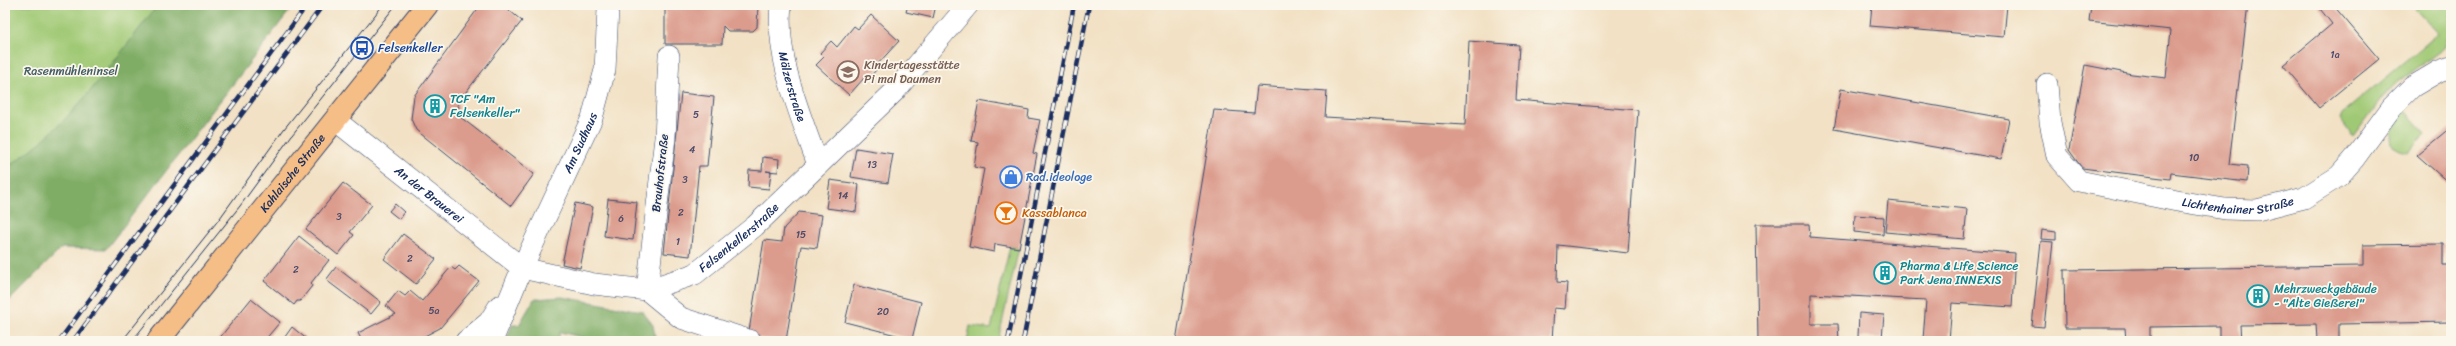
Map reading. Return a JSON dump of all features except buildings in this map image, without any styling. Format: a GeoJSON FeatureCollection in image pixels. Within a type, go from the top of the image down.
{"type":"FeatureCollection","features":[{"type":"Feature","properties":{"kind":"main road","name":"Kahlaische Straße"},"geometry":{"type":"LineString","coordinates":[[158,341],[427,5]]}},
{"type":"Feature","properties":{"kind":"street","name":"Mälzerstraße"},"geometry":{"type":"LineString","coordinates":[[781,5],[780,37],[789,79],[818,165]]}},
{"type":"Feature","properties":{"kind":"street","name":"Felsenkellerstraße"},"geometry":{"type":"LineString","coordinates":[[522,268],[594,284],[647,290],[695,274],[755,226],[895,91],[968,5]]}},
{"type":"Feature","properties":{"kind":"street","name":"Am Sudhaus"},"geometry":{"type":"LineString","coordinates":[[522,268],[592,118],[605,70],[608,9]]}},
{"type":"Feature","properties":{"kind":"street","name":"Brauhofstraße"},"geometry":{"type":"LineString","coordinates":[[647,290],[664,138],[669,56]]}},
{"type":"Feature","properties":{"kind":"street","name":"Lichtenhainer Straße"},"geometry":{"type":"LineString","coordinates":[[2047,84],[2050,122],[2057,156],[2079,181],[2225,209],[2257,210],[2304,198],[2339,176],[2364,146],[2392,107],[2412,87],[2439,70],[2451,67]]}},
{"type":"Feature","properties":{"kind":"street","name":"An der Brauerei"},"geometry":{"type":"LineString","coordinates":[[335,120],[522,268]]}},
{"type":"Feature","properties":{"kind":"street"},"geometry":{"type":"LineString","coordinates":[[466,341],[489,322],[522,268]]}},
{"type":"Feature","properties":{"kind":"street"},"geometry":{"type":"LineString","coordinates":[[492,341],[522,268]]}},
{"type":"Feature","properties":{"kind":"street"},"geometry":{"type":"LineString","coordinates":[[647,290],[681,318],[751,341]]}},
{"type":"Feature","properties":{"kind":"green space","name":"Rasenmühleninsel"},"geometry":{"type":"Polygon","coordinates":[[[5,5],[210,5],[5,220],[5,5]]]}},
{"type":"Feature","properties":{"kind":"green space"},"geometry":{"type":"Polygon","coordinates":[[[158,5],[294,5],[106,249],[62,248],[5,305],[5,168],[28,152],[69,114],[106,71],[158,5]]]}},
{"type":"Feature","properties":{"kind":"green space"},"geometry":{"type":"Polygon","coordinates":[[[2421,5],[2451,5],[2450,30],[2444,48],[2389,89],[2353,137],[2340,119],[2342,114],[2438,33],[2416,9],[2421,5]]]}},
{"type":"Feature","properties":{"kind":"green space"},"geometry":{"type":"Polygon","coordinates":[[[2405,111],[2426,134],[2408,152],[2393,146],[2391,140],[2393,127],[2405,111]]]}},
{"type":"Feature","properties":{"kind":"green space"},"geometry":{"type":"Polygon","coordinates":[[[1010,246],[1019,248],[998,341],[967,341],[970,326],[991,329],[1010,246]]]}},
{"type":"Feature","properties":{"kind":"green space"},"geometry":{"type":"Polygon","coordinates":[[[562,297],[642,311],[653,325],[656,341],[597,341],[560,332],[558,341],[506,341],[512,325],[519,325],[534,299],[562,297]]]}},
{"type":"Feature","properties":{"kind":"tram line"},"geometry":{"type":"LineString","coordinates":[[122,341],[220,218],[284,129],[383,5]]}},
{"type":"Feature","properties":{"kind":"tram line"},"geometry":{"type":"LineString","coordinates":[[132,341],[240,206],[292,135],[396,5]]}},
{"type":"Feature","properties":{"kind":"railway"},"geometry":{"type":"LineString","coordinates":[[59,341],[307,5]]}},
{"type":"Feature","properties":{"kind":"railway"},"geometry":{"type":"LineString","coordinates":[[73,341],[323,5]]}},
{"type":"Feature","properties":{"kind":"railway"},"geometry":{"type":"LineString","coordinates":[[1008,341],[1074,5]]}},
{"type":"Feature","properties":{"kind":"railway"},"geometry":{"type":"LineString","coordinates":[[1023,341],[1089,5]]}},
{"type":"Feature","properties":{"kind":"place","name":"Felsenkeller"},"geometry":{"type":"Point","coordinates":[362,48]}},
{"type":"Feature","properties":{"kind":"place","name":"Kindertagesstätte Pi mal Daumen"},"geometry":{"type":"Point","coordinates":[848,72]}},
{"type":"Feature","properties":{"kind":"place","name":"TCF \"Am Felsenkeller\""},"geometry":{"type":"Point","coordinates":[435,106]}},
{"type":"Feature","properties":{"kind":"place","name":"Rad.ideologe"},"geometry":{"type":"Point","coordinates":[1011,177]}},
{"type":"Feature","properties":{"kind":"place","name":"Kassablanca"},"geometry":{"type":"Point","coordinates":[1006,213]}},
{"type":"Feature","properties":{"kind":"place","name":"Pharma & Life Science Park Jena INNEXIS"},"geometry":{"type":"Point","coordinates":[1885,273]}},
{"type":"Feature","properties":{"kind":"place","name":"Mehrzweckgebäude - \"Alte Gießerei\""},"geometry":{"type":"Point","coordinates":[2258,296]}}]}
